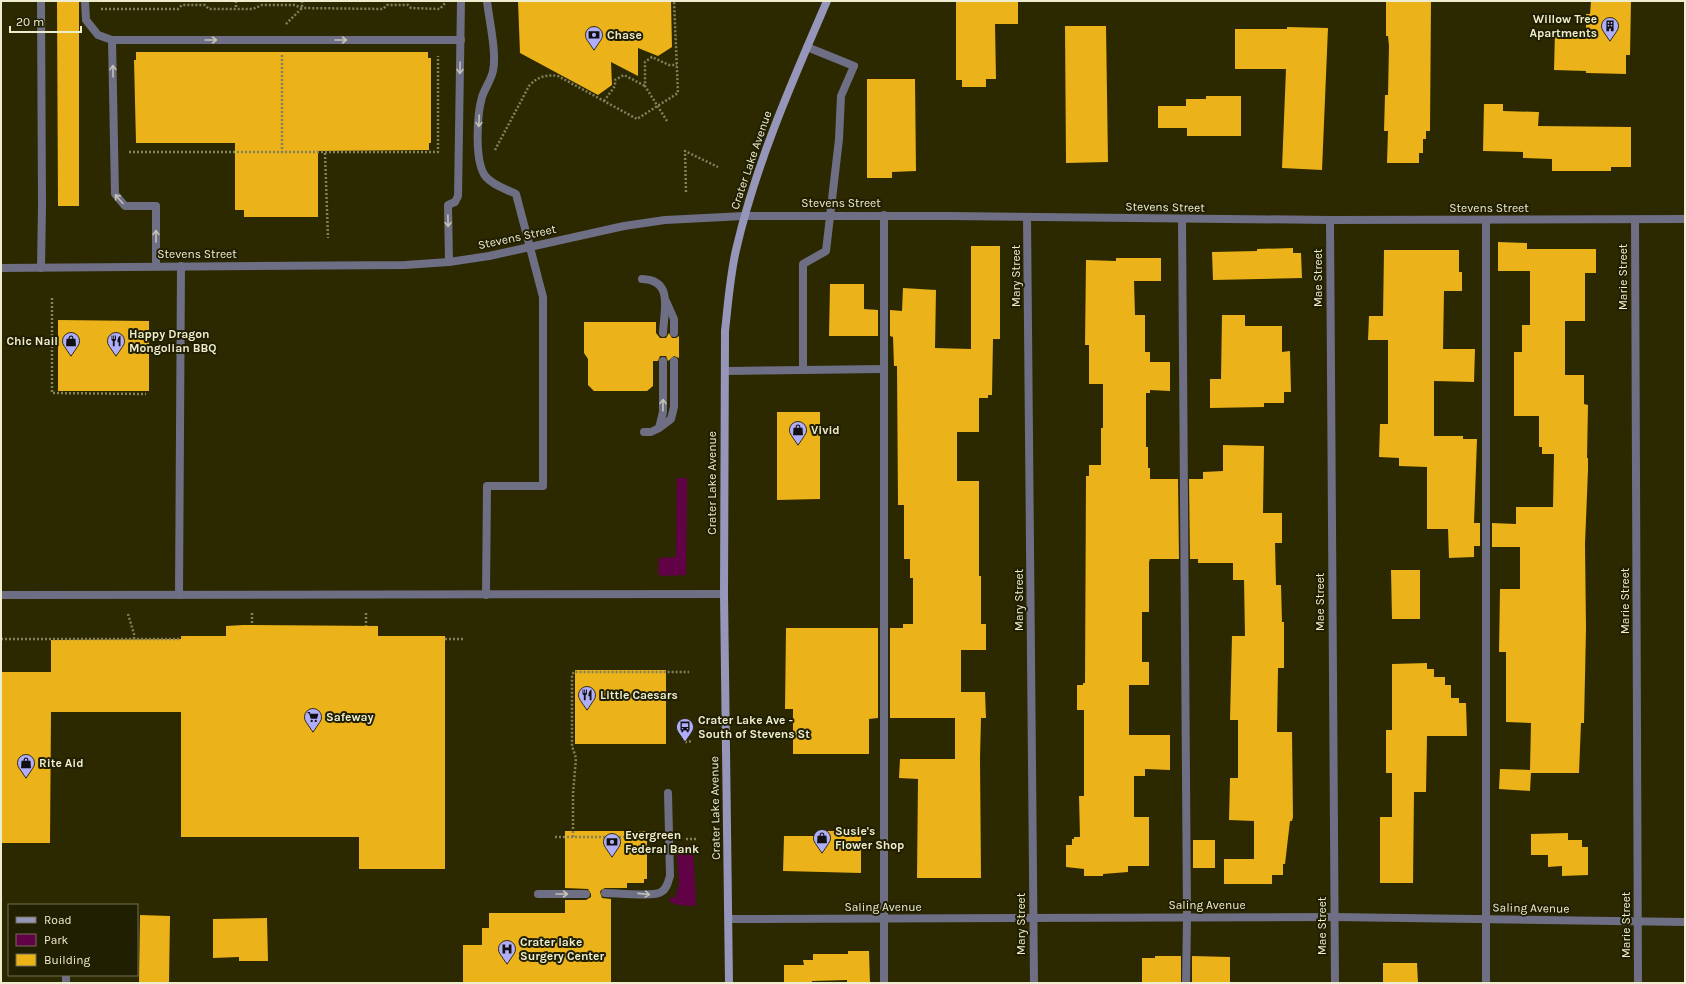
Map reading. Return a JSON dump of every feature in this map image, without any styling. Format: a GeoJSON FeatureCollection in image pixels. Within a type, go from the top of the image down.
{"type":"FeatureCollection","features":[{"type":"Feature","properties":{"kind":"main road","name":"Crater Lake Avenue"},"geometry":{"type":"LineString","coordinates":[[729,983],[724,594],[725,332],[729,290],[735,251],[744,216],[772,131],[827,1]]}},
{"type":"Feature","properties":{"kind":"street"},"geometry":{"type":"LineString","coordinates":[[41,1],[41,268]]}},
{"type":"Feature","properties":{"kind":"street"},"geometry":{"type":"LineString","coordinates":[[86,1],[86,20],[98,34],[112,40],[461,40]]}},
{"type":"Feature","properties":{"kind":"street"},"geometry":{"type":"LineString","coordinates":[[449,262],[448,205],[454,202],[458,196],[461,1]]}},
{"type":"Feature","properties":{"kind":"street"},"geometry":{"type":"LineString","coordinates":[[486,595],[487,486],[542,486],[543,297],[516,194],[494,184],[486,177],[480,168],[478,154],[480,106],[493,72],[494,57],[487,1]]}},
{"type":"Feature","properties":{"kind":"street"},"geometry":{"type":"LineString","coordinates":[[112,40],[115,194],[125,206],[156,206],[156,266]]}},
{"type":"Feature","properties":{"kind":"street"},"geometry":{"type":"LineString","coordinates":[[803,370],[803,264],[826,251],[839,139],[841,96],[854,66],[807,47]]}},
{"type":"Feature","properties":{"kind":"street"},"geometry":{"type":"LineString","coordinates":[[884,215],[884,983]]}},
{"type":"Feature","properties":{"kind":"street","name":"Stevens Street"},"geometry":{"type":"LineString","coordinates":[[1,268],[405,265],[449,262],[489,256],[624,226],[665,220],[744,216],[884,215],[1182,220],[1685,219]]}},
{"type":"Feature","properties":{"kind":"street","name":"Mary Street"},"geometry":{"type":"LineString","coordinates":[[1027,217],[1034,983]]}},
{"type":"Feature","properties":{"kind":"street"},"geometry":{"type":"LineString","coordinates":[[1182,220],[1187,917],[1186,983]]}},
{"type":"Feature","properties":{"kind":"street","name":"Mae Street"},"geometry":{"type":"LineString","coordinates":[[1330,220],[1334,983]]}},
{"type":"Feature","properties":{"kind":"street"},"geometry":{"type":"LineString","coordinates":[[1486,220],[1486,983]]}},
{"type":"Feature","properties":{"kind":"street","name":"Marie Street"},"geometry":{"type":"LineString","coordinates":[[1635,220],[1638,983]]}},
{"type":"Feature","properties":{"kind":"street"},"geometry":{"type":"LineString","coordinates":[[179,595],[181,266]]}},
{"type":"Feature","properties":{"kind":"street"},"geometry":{"type":"LineString","coordinates":[[642,279],[653,280],[661,286],[674,319],[674,333]]}},
{"type":"Feature","properties":{"kind":"street"},"geometry":{"type":"LineString","coordinates":[[663,333],[666,298]]}},
{"type":"Feature","properties":{"kind":"street"},"geometry":{"type":"LineString","coordinates":[[659,428],[663,412],[664,360]]}},
{"type":"Feature","properties":{"kind":"street"},"geometry":{"type":"LineString","coordinates":[[644,432],[651,432],[671,419],[674,407],[674,360]]}},
{"type":"Feature","properties":{"kind":"street"},"geometry":{"type":"LineString","coordinates":[[725,371],[883,369]]}},
{"type":"Feature","properties":{"kind":"street"},"geometry":{"type":"LineString","coordinates":[[1,595],[724,594]]}},
{"type":"Feature","properties":{"kind":"street"},"geometry":{"type":"LineString","coordinates":[[606,894],[652,895],[661,892],[668,885],[670,876],[668,793]]}},
{"type":"Feature","properties":{"kind":"street"},"geometry":{"type":"LineString","coordinates":[[538,894],[586,894]]}},
{"type":"Feature","properties":{"kind":"street","name":"Saling Avenue"},"geometry":{"type":"LineString","coordinates":[[729,919],[1334,917],[1685,922]]}},
{"type":"Feature","properties":{"kind":"path"},"geometry":{"type":"LineString","coordinates":[[236,1],[236,9]]}},
{"type":"Feature","properties":{"kind":"path"},"geometry":{"type":"LineString","coordinates":[[281,29],[302,8],[302,1]]}},
{"type":"Feature","properties":{"kind":"path"},"geometry":{"type":"LineString","coordinates":[[494,152],[529,86],[541,77],[550,75],[558,76],[637,119],[678,94],[674,1]]}},
{"type":"Feature","properties":{"kind":"path"},"geometry":{"type":"LineString","coordinates":[[94,9],[178,9],[182,6],[205,6],[209,9],[253,9],[262,6],[294,5],[302,8],[383,9],[387,5],[408,5],[410,8],[440,9],[445,3]]}},
{"type":"Feature","properties":{"kind":"path"},"geometry":{"type":"LineString","coordinates":[[282,50],[282,153]]}},
{"type":"Feature","properties":{"kind":"path"},"geometry":{"type":"LineString","coordinates":[[125,152],[438,152],[438,50]]}},
{"type":"Feature","properties":{"kind":"path"},"geometry":{"type":"LineString","coordinates":[[667,121],[645,86],[644,62],[652,56],[669,65],[677,65]]}},
{"type":"Feature","properties":{"kind":"path"},"geometry":{"type":"LineString","coordinates":[[604,101],[615,86],[614,80],[624,75],[645,86]]}},
{"type":"Feature","properties":{"kind":"path"},"geometry":{"type":"LineString","coordinates":[[686,192],[685,151],[718,167]]}},
{"type":"Feature","properties":{"kind":"path"},"geometry":{"type":"LineString","coordinates":[[325,153],[328,238]]}},
{"type":"Feature","properties":{"kind":"path"},"geometry":{"type":"LineString","coordinates":[[52,298],[52,393],[146,394]]}},
{"type":"Feature","properties":{"kind":"path"},"geometry":{"type":"LineString","coordinates":[[128,614],[134,639]]}},
{"type":"Feature","properties":{"kind":"path"},"geometry":{"type":"LineString","coordinates":[[252,614],[252,625]]}},
{"type":"Feature","properties":{"kind":"path"},"geometry":{"type":"LineString","coordinates":[[366,614],[366,626]]}},
{"type":"Feature","properties":{"kind":"path"},"geometry":{"type":"LineString","coordinates":[[1,639],[181,639]]}},
{"type":"Feature","properties":{"kind":"path"},"geometry":{"type":"LineString","coordinates":[[445,639],[463,639]]}},
{"type":"Feature","properties":{"kind":"path"},"geometry":{"type":"LineString","coordinates":[[573,837],[573,794],[576,758],[572,746],[572,675],[574,672],[689,672]]}},
{"type":"Feature","properties":{"kind":"path"},"geometry":{"type":"LineString","coordinates":[[685,742],[693,742]]}},
{"type":"Feature","properties":{"kind":"path"},"geometry":{"type":"LineString","coordinates":[[555,836],[698,839]]}},
{"type":"Feature","properties":{"kind":"green space"},"geometry":{"type":"Polygon","coordinates":[[[677,478],[687,478],[686,575],[661,576],[658,573],[659,558],[676,557],[677,478]]]}},
{"type":"Feature","properties":{"kind":"green space"},"geometry":{"type":"Polygon","coordinates":[[[676,845],[693,845],[696,906],[678,905],[670,902],[669,899],[672,897],[675,898],[679,884],[676,845]]]}},
{"type":"Feature","properties":{"kind":"building"},"geometry":{"type":"Polygon","coordinates":[[[57,1],[79,1],[79,206],[58,206],[57,1]]]}},
{"type":"Feature","properties":{"kind":"building","name":"Chase"},"geometry":{"type":"Polygon","coordinates":[[[518,1],[671,1],[672,47],[658,56],[638,48],[638,76],[611,62],[612,85],[598,95],[520,53],[518,1]]]}},
{"type":"Feature","properties":{"kind":"building"},"geometry":{"type":"Polygon","coordinates":[[[956,1],[1018,1],[1018,24],[995,24],[996,79],[986,79],[986,87],[962,87],[962,80],[956,80],[956,1]]]}},
{"type":"Feature","properties":{"kind":"building"},"geometry":{"type":"Polygon","coordinates":[[[1386,1],[1431,1],[1430,131],[1426,131],[1426,139],[1423,139],[1423,153],[1419,153],[1419,163],[1387,163],[1388,131],[1384,131],[1385,95],[1388,95],[1389,46],[1388,36],[1386,36],[1386,1]]]}},
{"type":"Feature","properties":{"kind":"building","name":"Willow Tree Apartments"},"geometry":{"type":"Polygon","coordinates":[[[1591,1],[1631,1],[1630,55],[1626,55],[1626,74],[1586,73],[1586,71],[1554,70],[1555,31],[1586,32],[1586,14],[1590,14],[1591,1]]]}},
{"type":"Feature","properties":{"kind":"building"},"geometry":{"type":"Polygon","coordinates":[[[1065,26],[1106,26],[1108,162],[1066,163],[1065,26]]]}},
{"type":"Feature","properties":{"kind":"building"},"geometry":{"type":"Polygon","coordinates":[[[1287,27],[1328,28],[1322,170],[1282,168],[1286,69],[1235,69],[1235,29],[1287,29],[1287,27]]]}},
{"type":"Feature","properties":{"kind":"building"},"geometry":{"type":"Polygon","coordinates":[[[136,52],[428,52],[428,58],[431,58],[431,143],[429,143],[429,150],[318,151],[318,217],[244,217],[244,210],[235,210],[235,143],[136,143],[134,60],[136,60],[136,52]]]}},
{"type":"Feature","properties":{"kind":"building"},"geometry":{"type":"Polygon","coordinates":[[[867,79],[915,79],[916,171],[892,172],[892,178],[867,178],[867,79]]]}},
{"type":"Feature","properties":{"kind":"building"},"geometry":{"type":"Polygon","coordinates":[[[1206,96],[1241,96],[1241,136],[1187,136],[1187,128],[1158,128],[1158,106],[1186,106],[1186,99],[1206,99],[1206,96]]]}},
{"type":"Feature","properties":{"kind":"building"},"geometry":{"type":"Polygon","coordinates":[[[1484,104],[1503,104],[1503,111],[1539,112],[1538,126],[1631,127],[1631,167],[1611,167],[1611,171],[1552,171],[1552,159],[1523,158],[1523,152],[1483,151],[1484,104]]]}},
{"type":"Feature","properties":{"kind":"building"},"geometry":{"type":"Polygon","coordinates":[[[1498,242],[1527,243],[1527,249],[1596,249],[1596,273],[1585,273],[1585,321],[1565,321],[1565,375],[1584,375],[1584,404],[1588,405],[1588,470],[1585,544],[1586,629],[1584,723],[1581,723],[1579,773],[1531,773],[1530,791],[1499,789],[1500,769],[1530,770],[1531,723],[1506,722],[1506,652],[1499,652],[1500,589],[1520,589],[1520,547],[1492,547],[1492,523],[1516,524],[1516,507],[1553,507],[1554,454],[1542,454],[1542,447],[1539,447],[1539,416],[1514,416],[1514,352],[1522,352],[1522,325],[1530,325],[1530,271],[1498,271],[1498,242]]]}},
{"type":"Feature","properties":{"kind":"building"},"geometry":{"type":"Polygon","coordinates":[[[971,246],[1000,246],[1000,339],[993,339],[992,395],[988,395],[988,398],[979,398],[979,432],[957,432],[957,481],[979,481],[979,576],[981,576],[981,624],[986,624],[986,650],[961,650],[961,692],[985,692],[986,718],[981,718],[980,758],[981,878],[917,878],[918,779],[899,778],[900,759],[955,759],[955,718],[890,718],[890,628],[903,628],[903,624],[913,624],[913,578],[910,578],[910,559],[904,559],[904,505],[898,505],[897,366],[894,366],[893,337],[890,336],[890,310],[902,311],[903,288],[936,290],[935,348],[971,349],[971,246]]]}},
{"type":"Feature","properties":{"kind":"building"},"geometry":{"type":"Polygon","coordinates":[[[1293,248],[1293,253],[1301,253],[1302,278],[1213,280],[1212,252],[1257,251],[1257,249],[1293,248]]]}},
{"type":"Feature","properties":{"kind":"building"},"geometry":{"type":"Polygon","coordinates":[[[1384,250],[1459,250],[1459,272],[1462,272],[1462,291],[1444,291],[1443,349],[1475,349],[1474,382],[1434,381],[1434,436],[1463,436],[1463,439],[1477,439],[1474,523],[1480,523],[1480,546],[1474,546],[1474,557],[1449,558],[1448,529],[1427,529],[1427,467],[1399,466],[1399,458],[1379,457],[1380,424],[1388,424],[1388,340],[1368,340],[1369,316],[1383,316],[1384,250]]]}},
{"type":"Feature","properties":{"kind":"building"},"geometry":{"type":"Polygon","coordinates":[[[1116,258],[1161,258],[1161,281],[1134,281],[1135,315],[1145,315],[1145,352],[1150,352],[1150,362],[1170,362],[1170,391],[1150,390],[1150,393],[1146,393],[1146,447],[1148,447],[1148,468],[1150,468],[1150,479],[1178,479],[1179,559],[1150,559],[1149,562],[1149,612],[1142,612],[1142,662],[1149,662],[1149,685],[1129,685],[1129,735],[1170,735],[1170,770],[1145,769],[1145,776],[1134,776],[1134,817],[1149,817],[1149,866],[1128,866],[1128,872],[1103,874],[1103,876],[1084,876],[1084,869],[1066,867],[1066,845],[1072,845],[1072,839],[1074,839],[1074,837],[1080,837],[1079,796],[1084,796],[1084,710],[1077,710],[1077,685],[1083,685],[1083,683],[1085,683],[1086,476],[1089,476],[1089,465],[1101,465],[1101,428],[1103,428],[1103,384],[1089,384],[1089,345],[1085,345],[1086,260],[1116,261],[1116,258]]]}},
{"type":"Feature","properties":{"kind":"building"},"geometry":{"type":"Polygon","coordinates":[[[830,284],[864,284],[864,309],[878,310],[878,336],[829,336],[830,284]]]}},
{"type":"Feature","properties":{"kind":"building"},"geometry":{"type":"Polygon","coordinates":[[[1222,315],[1245,315],[1245,326],[1282,326],[1282,352],[1290,351],[1291,392],[1284,392],[1284,403],[1264,403],[1264,407],[1210,408],[1210,379],[1221,379],[1222,315]]]}},
{"type":"Feature","properties":{"kind":"building","name":"Happy Dragon Mongolian BBQ"},"geometry":{"type":"Polygon","coordinates":[[[58,320],[149,321],[149,391],[58,391],[58,320]]]}},
{"type":"Feature","properties":{"kind":"building"},"geometry":{"type":"Polygon","coordinates":[[[584,322],[656,322],[656,333],[660,338],[666,338],[669,333],[672,338],[679,336],[679,358],[674,356],[668,361],[666,356],[660,356],[658,361],[653,361],[653,386],[647,391],[594,391],[588,385],[588,359],[584,353],[584,322]]]}},
{"type":"Feature","properties":{"kind":"building","name":"Vivid"},"geometry":{"type":"Polygon","coordinates":[[[777,412],[820,412],[820,499],[777,500],[777,412]]]}},
{"type":"Feature","properties":{"kind":"building"},"geometry":{"type":"Polygon","coordinates":[[[1223,445],[1264,446],[1263,513],[1282,513],[1282,543],[1275,543],[1276,585],[1281,585],[1282,622],[1284,622],[1284,668],[1278,668],[1277,732],[1292,732],[1293,817],[1292,821],[1290,821],[1285,864],[1283,864],[1283,875],[1272,875],[1272,884],[1224,884],[1224,859],[1254,859],[1254,821],[1229,820],[1230,778],[1238,778],[1238,720],[1230,720],[1232,636],[1245,636],[1244,580],[1233,580],[1233,563],[1198,563],[1198,559],[1190,559],[1189,479],[1203,479],[1203,472],[1223,471],[1223,445]]]}},
{"type":"Feature","properties":{"kind":"building"},"geometry":{"type":"Polygon","coordinates":[[[1391,570],[1420,570],[1420,619],[1392,619],[1391,570]]]}},
{"type":"Feature","properties":{"kind":"building","name":"Safeway"},"geometry":{"type":"Polygon","coordinates":[[[226,626],[378,626],[378,636],[445,636],[445,869],[359,869],[359,837],[181,837],[181,712],[51,712],[50,843],[1,843],[1,672],[51,672],[51,640],[181,639],[181,636],[226,636],[226,626]]]}},
{"type":"Feature","properties":{"kind":"building"},"geometry":{"type":"Polygon","coordinates":[[[786,628],[878,628],[878,718],[869,719],[869,754],[793,754],[793,709],[785,709],[786,628]]]}},
{"type":"Feature","properties":{"kind":"building"},"geometry":{"type":"Polygon","coordinates":[[[1427,663],[1427,669],[1434,669],[1434,677],[1445,677],[1445,685],[1451,685],[1451,698],[1459,698],[1459,703],[1466,703],[1467,736],[1427,736],[1426,792],[1414,792],[1413,883],[1380,883],[1380,817],[1392,817],[1392,773],[1386,773],[1386,730],[1392,730],[1392,664],[1427,663]]]}},
{"type":"Feature","properties":{"kind":"building"},"geometry":{"type":"Polygon","coordinates":[[[575,670],[666,670],[666,744],[575,744],[575,670]]]}},
{"type":"Feature","properties":{"kind":"building"},"geometry":{"type":"Polygon","coordinates":[[[565,831],[647,831],[647,879],[644,879],[644,883],[627,883],[627,888],[605,888],[600,892],[602,898],[611,899],[611,983],[463,983],[463,945],[482,945],[482,928],[489,928],[489,913],[565,913],[565,900],[586,900],[591,897],[588,889],[565,888],[565,831]]]}},
{"type":"Feature","properties":{"kind":"building","name":"Susie's Flower Shop"},"geometry":{"type":"Polygon","coordinates":[[[826,831],[861,831],[861,873],[783,871],[784,836],[826,836],[826,831]]]}},
{"type":"Feature","properties":{"kind":"building"},"geometry":{"type":"Polygon","coordinates":[[[1568,833],[1568,840],[1582,840],[1582,847],[1588,847],[1588,875],[1562,876],[1562,866],[1548,867],[1548,855],[1531,855],[1531,834],[1568,833]]]}},
{"type":"Feature","properties":{"kind":"building"},"geometry":{"type":"Polygon","coordinates":[[[1193,840],[1215,840],[1215,868],[1193,868],[1193,840]]]}},
{"type":"Feature","properties":{"kind":"building"},"geometry":{"type":"Polygon","coordinates":[[[140,915],[170,916],[169,983],[139,983],[140,915]]]}},
{"type":"Feature","properties":{"kind":"building"},"geometry":{"type":"Polygon","coordinates":[[[267,918],[268,961],[239,961],[239,957],[213,958],[213,919],[267,918]]]}},
{"type":"Feature","properties":{"kind":"building"},"geometry":{"type":"Polygon","coordinates":[[[848,951],[869,951],[870,983],[847,983],[847,980],[812,981],[812,983],[784,983],[784,965],[804,965],[803,960],[813,960],[813,954],[848,954],[848,951]]]}},
{"type":"Feature","properties":{"kind":"building"},"geometry":{"type":"Polygon","coordinates":[[[1155,956],[1181,956],[1181,983],[1142,983],[1142,958],[1155,958],[1155,956]]]}},
{"type":"Feature","properties":{"kind":"building"},"geometry":{"type":"Polygon","coordinates":[[[1192,956],[1230,957],[1230,983],[1192,983],[1192,956]]]}},
{"type":"Feature","properties":{"kind":"building"},"geometry":{"type":"Polygon","coordinates":[[[1383,963],[1417,963],[1418,983],[1383,983],[1383,963]]]}},
{"type":"Feature","properties":{"kind":"place","name":"Willow Tree Apartments"},"geometry":{"type":"Point","coordinates":[1610,41]}},
{"type":"Feature","properties":{"kind":"place","name":"Chase"},"geometry":{"type":"Point","coordinates":[594,50]}},
{"type":"Feature","properties":{"kind":"place","name":"Chic Nail"},"geometry":{"type":"Point","coordinates":[71,356]}},
{"type":"Feature","properties":{"kind":"place","name":"Happy Dragon Mongolian BBQ"},"geometry":{"type":"Point","coordinates":[116,356]}},
{"type":"Feature","properties":{"kind":"place","name":"Vivid"},"geometry":{"type":"Point","coordinates":[798,445]}},
{"type":"Feature","properties":{"kind":"place","name":"Little Caesars"},"geometry":{"type":"Point","coordinates":[587,710]}},
{"type":"Feature","properties":{"kind":"place","name":"Safeway"},"geometry":{"type":"Point","coordinates":[313,732]}},
{"type":"Feature","properties":{"kind":"place","name":"Crater Lake Ave - South of Stevens St"},"geometry":{"type":"Point","coordinates":[685,742]}},
{"type":"Feature","properties":{"kind":"place","name":"Rite Aid"},"geometry":{"type":"Point","coordinates":[26,778]}},
{"type":"Feature","properties":{"kind":"place","name":"Susie's Flower Shop"},"geometry":{"type":"Point","coordinates":[822,853]}},
{"type":"Feature","properties":{"kind":"place","name":"Evergreen Federal Bank"},"geometry":{"type":"Point","coordinates":[612,857]}},
{"type":"Feature","properties":{"kind":"place","name":"Crater lake Surgery Center"},"geometry":{"type":"Point","coordinates":[507,964]}}]}
